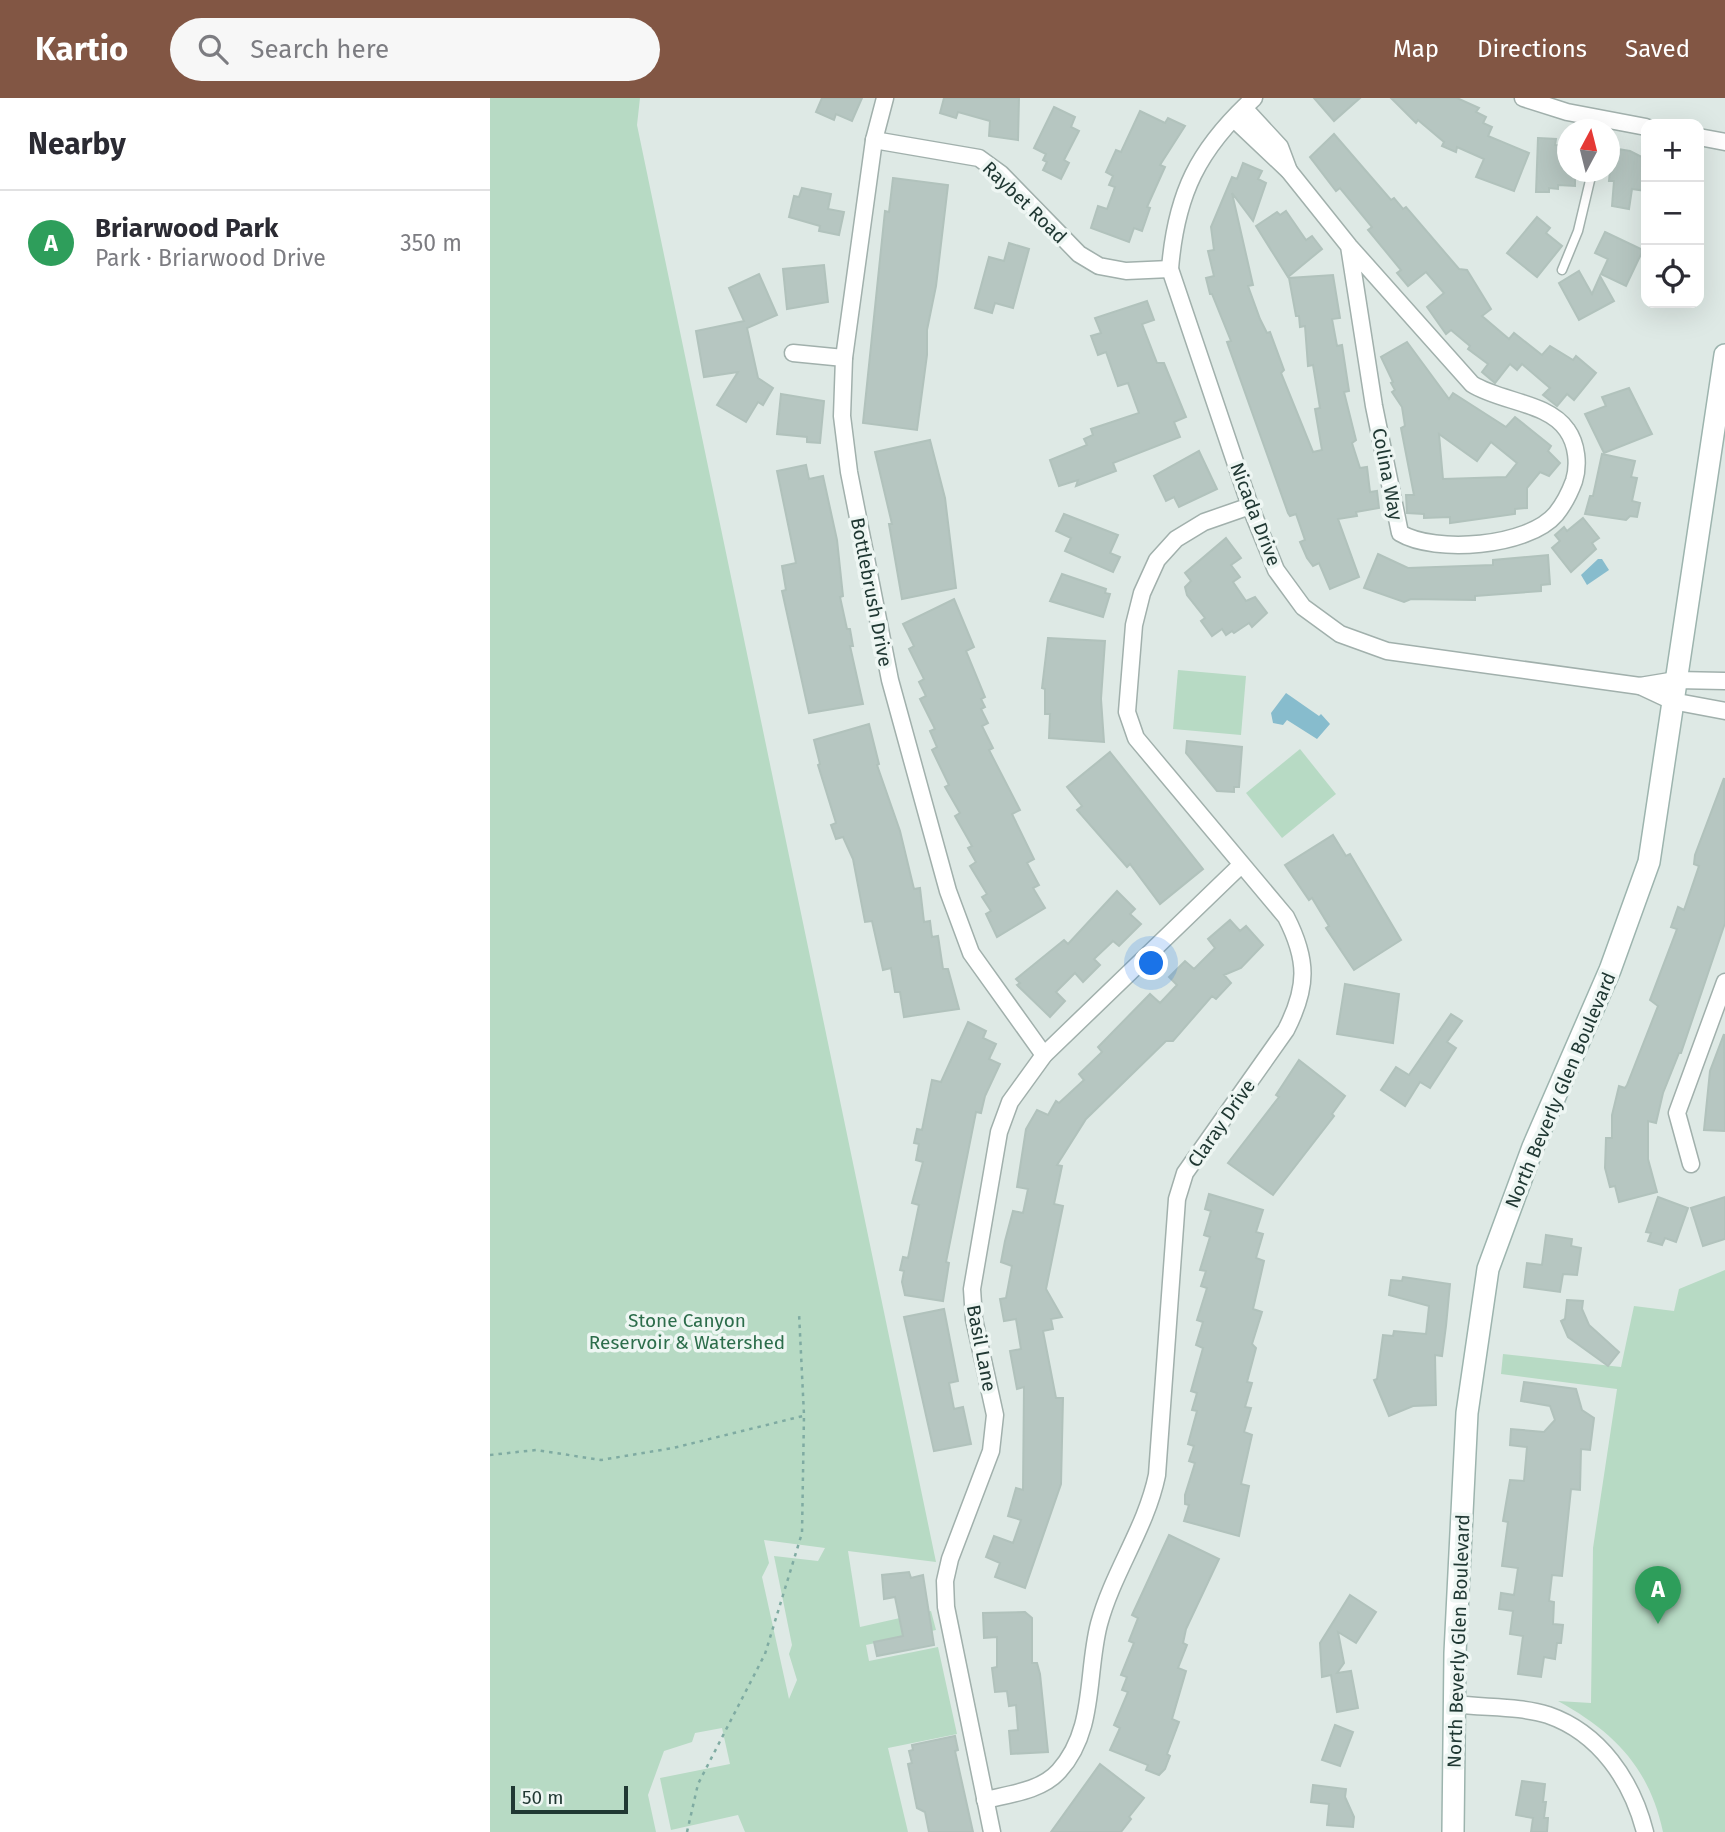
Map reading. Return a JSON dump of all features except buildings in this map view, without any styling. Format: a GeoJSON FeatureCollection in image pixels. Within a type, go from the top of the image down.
{"type":"FeatureCollection","features":[{"type":"Feature","properties":{"kind":"main road","name":"North Beverly Glen Boulevard"},"geometry":{"type":"LineString","coordinates":[[1453,1832],[1455,1653],[1467,1413],[1488,1269],[1532,1147],[1611,970],[1649,862],[1725,355]]}},
{"type":"Feature","properties":{"kind":"street","name":"Bottlebrush Drive"},"geometry":{"type":"LineString","coordinates":[[885,98],[874,140],[844,358],[842,416],[849,472],[890,680],[948,891],[971,953],[1044,1055]]}},
{"type":"Feature","properties":{"kind":"street"},"geometry":{"type":"LineString","coordinates":[[1523,98],[1586,119]]}},
{"type":"Feature","properties":{"kind":"street","name":"Colina Way"},"geometry":{"type":"LineString","coordinates":[[1244,108],[1289,172],[1349,246],[1472,384],[1489,395],[1545,411],[1567,429],[1575,449],[1577,470],[1570,492],[1555,516],[1524,534],[1482,543],[1415,542],[1400,533],[1374,406],[1349,246]]}},
{"type":"Feature","properties":{"kind":"street","name":"Nicada Drive"},"geometry":{"type":"LineString","coordinates":[[1244,108],[1212,145],[1185,188],[1173,228],[1170,269],[1250,506],[1276,570],[1303,607],[1340,634],[1387,651],[1674,691],[1725,711]]}},
{"type":"Feature","properties":{"kind":"street"},"geometry":{"type":"LineString","coordinates":[[1620,125],[1641,127]]}},
{"type":"Feature","properties":{"kind":"street"},"geometry":{"type":"LineString","coordinates":[[1704,138],[1725,142]]}},
{"type":"Feature","properties":{"kind":"street","name":"Raybet Road"},"geometry":{"type":"LineString","coordinates":[[874,140],[979,158],[1001,174],[1079,254],[1099,267],[1126,271],[1170,269]]}},
{"type":"Feature","properties":{"kind":"street"},"geometry":{"type":"LineString","coordinates":[[793,353],[844,358]]}},
{"type":"Feature","properties":{"kind":"street","name":"Claray Drive"},"geometry":{"type":"LineString","coordinates":[[985,1800],[1033,1788],[1058,1773],[1075,1748],[1086,1722],[1099,1627],[1110,1592],[1152,1500],[1157,1475],[1177,1199],[1185,1173],[1286,1030],[1299,1005],[1304,965],[1299,942],[1286,917],[1136,738],[1127,712],[1134,625],[1142,593],[1157,560],[1176,539],[1204,522],[1250,506]]}},
{"type":"Feature","properties":{"kind":"street","name":"Nicada Drive"},"geometry":{"type":"LineString","coordinates":[[1674,691],[1725,681]]}},
{"type":"Feature","properties":{"kind":"street","name":"Basil Lane"},"geometry":{"type":"LineString","coordinates":[[992,1832],[946,1607],[945,1581],[950,1559],[991,1451],[995,1415],[973,1309],[972,1289],[999,1132],[1010,1102],[1044,1055],[1241,865]]}},
{"type":"Feature","properties":{"kind":"street"},"geometry":{"type":"LineString","coordinates":[[1691,1164],[1677,1113],[1725,982]]}},
{"type":"Feature","properties":{"kind":"street"},"geometry":{"type":"LineString","coordinates":[[1455,1704],[1545,1714],[1572,1726],[1612,1761],[1640,1811],[1645,1832]]}},
{"type":"Feature","properties":{"kind":"lane"},"geometry":{"type":"LineString","coordinates":[[1562,270],[1578,231],[1590,182]]}},
{"type":"Feature","properties":{"kind":"path"},"geometry":{"type":"LineString","coordinates":[[688,1832],[698,1784],[765,1654],[802,1533],[804,1415],[799,1313]]}},
{"type":"Feature","properties":{"kind":"path"},"geometry":{"type":"LineString","coordinates":[[490,1455],[536,1450],[601,1460],[673,1448],[804,1415]]}},
{"type":"Feature","properties":{"kind":"green space","name":"Stone Canyon Reservoir & Watershed"},"geometry":{"type":"Polygon","coordinates":[[[490,98],[640,98],[637,125],[936,1562],[848,1551],[860,1627],[931,1611],[936,1630],[866,1645],[869,1661],[938,1647],[957,1734],[888,1748],[908,1832],[745,1832],[738,1815],[671,1830],[660,1778],[730,1764],[722,1728],[695,1733],[692,1742],[664,1751],[648,1795],[656,1832],[490,1832],[490,98]],[[764,1540],[769,1563],[762,1577],[789,1699],[797,1680],[789,1654],[792,1645],[774,1556],[818,1561],[825,1548],[764,1540]]]}},
{"type":"Feature","properties":{"kind":"green space"},"geometry":{"type":"Polygon","coordinates":[[[1178,670],[1246,676],[1241,735],[1173,729],[1178,670]]]}},
{"type":"Feature","properties":{"kind":"green space"},"geometry":{"type":"Polygon","coordinates":[[[1300,749],[1336,794],[1282,838],[1246,793],[1300,749]]]}},
{"type":"Feature","properties":{"kind":"green space"},"geometry":{"type":"Polygon","coordinates":[[[1725,1270],[1725,1832],[1663,1832],[1649,1788],[1626,1754],[1596,1725],[1558,1701],[1591,1703],[1593,1548],[1617,1389],[1501,1374],[1503,1354],[1621,1367],[1634,1306],[1674,1311],[1679,1289],[1725,1270]]]}},
{"type":"Feature","properties":{"kind":"water"},"geometry":{"type":"Polygon","coordinates":[[[1598,559],[1602,559],[1609,570],[1587,585],[1581,575],[1598,559]]]}},
{"type":"Feature","properties":{"kind":"water"},"geometry":{"type":"Polygon","coordinates":[[[1286,693],[1319,716],[1321,714],[1330,724],[1317,739],[1287,720],[1283,725],[1273,723],[1271,713],[1286,693]]]}},
{"type":"Feature","properties":{"kind":"place","name":"Briarwood Park"},"geometry":{"type":"Point","coordinates":[1658,1624]}}]}
